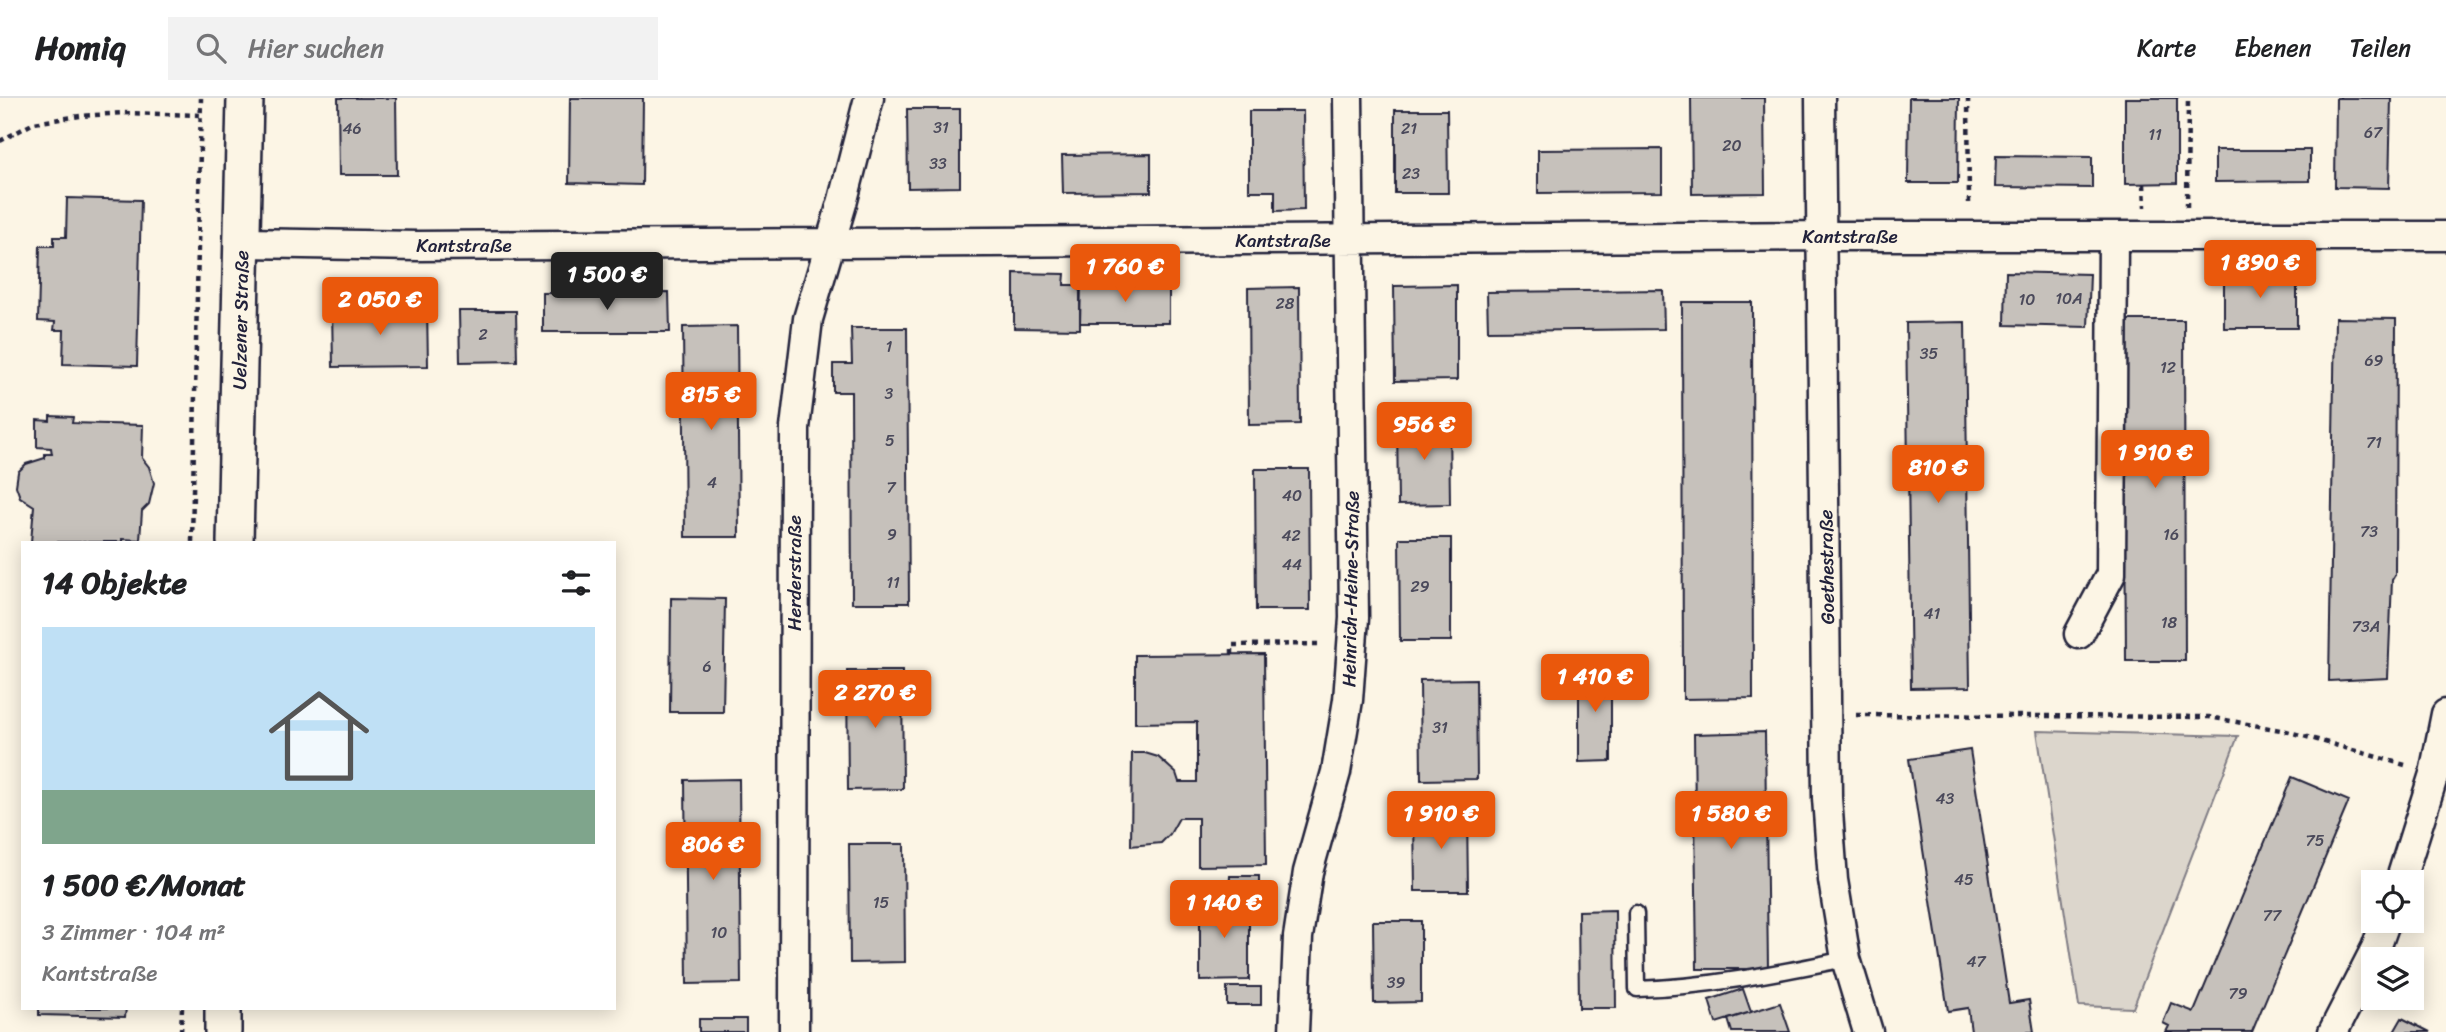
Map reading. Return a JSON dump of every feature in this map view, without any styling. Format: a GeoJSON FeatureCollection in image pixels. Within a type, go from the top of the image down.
{"type":"FeatureCollection","features":[{"type":"Feature","properties":{"kind":"street","name":"Herderstraße"},"geometry":{"type":"LineString","coordinates":[[794,1032],[795,428],[808,319],[869,98]]}},
{"type":"Feature","properties":{"kind":"street","name":"Heinrich-Heine-Straße"},"geometry":{"type":"LineString","coordinates":[[1294,1032],[1298,937],[1308,872],[1336,772],[1348,699],[1354,618],[1348,98]]}},
{"type":"Feature","properties":{"kind":"street","name":"Goethestraße"},"geometry":{"type":"LineString","coordinates":[[1820,98],[1828,798],[1833,880],[1846,959],[1868,1032]]}},
{"type":"Feature","properties":{"kind":"street","name":"Uelzener Straße"},"geometry":{"type":"LineString","coordinates":[[235,541],[245,108]]}},
{"type":"Feature","properties":{"kind":"street","name":"Kantstraße"},"geometry":{"type":"LineString","coordinates":[[242,243],[418,246],[1822,236],[2446,236]]}},
{"type":"Feature","properties":{"kind":"street"},"geometry":{"type":"LineString","coordinates":[[2079,634],[2111,574],[2113,236]]}},
{"type":"Feature","properties":{"kind":"street"},"geometry":{"type":"LineString","coordinates":[[2404,870],[2434,774],[2446,714]]}},
{"type":"Feature","properties":{"kind":"street"},"geometry":{"type":"LineString","coordinates":[[2333,1032],[2381,933]]}},
{"type":"Feature","properties":{"kind":"street"},"geometry":{"type":"LineString","coordinates":[[223,1010],[223,1032]]}},
{"type":"Feature","properties":{"kind":"lane"},"geometry":{"type":"LineString","coordinates":[[1636,913],[1637,989],[1688,987],[1846,959]]}},
{"type":"Feature","properties":{"kind":"path"},"geometry":{"type":"LineString","coordinates":[[192,541],[201,98]]}},
{"type":"Feature","properties":{"kind":"path"},"geometry":{"type":"LineString","coordinates":[[1968,98],[1969,236]]}},
{"type":"Feature","properties":{"kind":"path"},"geometry":{"type":"LineString","coordinates":[[2186,236],[2188,98]]}},
{"type":"Feature","properties":{"kind":"path"},"geometry":{"type":"LineString","coordinates":[[0,141],[34,123],[79,116],[124,113],[201,115],[245,108]]}},
{"type":"Feature","properties":{"kind":"path"},"geometry":{"type":"LineString","coordinates":[[2144,184],[2145,202]]}},
{"type":"Feature","properties":{"kind":"path"},"geometry":{"type":"LineString","coordinates":[[1231,654],[1232,645],[1352,644]]}},
{"type":"Feature","properties":{"kind":"path"},"geometry":{"type":"LineString","coordinates":[[1826,716],[2210,717],[2286,731],[2434,774]]}},
{"type":"Feature","properties":{"kind":"path"},"geometry":{"type":"LineString","coordinates":[[181,1032],[182,1010]]}},
{"type":"Feature","properties":{"kind":"shaded area"},"geometry":{"type":"Polygon","coordinates":[[[2037,731],[2238,736],[2133,1008],[2079,1006],[2037,731]]]}},
{"type":"Feature","properties":{"kind":"building"},"geometry":{"type":"Polygon","coordinates":[[[338,98],[396,98],[397,175],[339,175],[338,98]]]}},
{"type":"Feature","properties":{"kind":"building"},"geometry":{"type":"Polygon","coordinates":[[[570,98],[643,98],[642,185],[569,183],[570,98]]]}},
{"type":"Feature","properties":{"kind":"building"},"geometry":{"type":"Polygon","coordinates":[[[1691,98],[1764,98],[1765,193],[1692,194],[1691,98]]]}},
{"type":"Feature","properties":{"kind":"building"},"geometry":{"type":"Polygon","coordinates":[[[1909,98],[1959,98],[1958,183],[1908,183],[1909,98]]]}},
{"type":"Feature","properties":{"kind":"building"},"geometry":{"type":"Polygon","coordinates":[[[2125,98],[2177,98],[2177,183],[2125,184],[2125,98]]]}},
{"type":"Feature","properties":{"kind":"building"},"geometry":{"type":"Polygon","coordinates":[[[2336,98],[2391,98],[2389,188],[2335,187],[2336,98]]]}},
{"type":"Feature","properties":{"kind":"building"},"geometry":{"type":"Polygon","coordinates":[[[907,109],[960,109],[960,187],[908,188],[907,109]]]}},
{"type":"Feature","properties":{"kind":"building"},"geometry":{"type":"Polygon","coordinates":[[[1395,110],[1447,110],[1448,193],[1395,193],[1395,110]]]}},
{"type":"Feature","properties":{"kind":"building"},"geometry":{"type":"Polygon","coordinates":[[[1249,111],[1303,111],[1304,210],[1275,211],[1275,191],[1249,191],[1249,111]]]}},
{"type":"Feature","properties":{"kind":"building"},"geometry":{"type":"Polygon","coordinates":[[[1662,149],[1662,192],[1538,193],[1538,150],[1662,149]]]}},
{"type":"Feature","properties":{"kind":"building"},"geometry":{"type":"Polygon","coordinates":[[[2215,150],[2310,150],[2310,181],[2215,182],[2215,150]]]}},
{"type":"Feature","properties":{"kind":"building"},"geometry":{"type":"Polygon","coordinates":[[[1151,154],[1151,192],[1063,193],[1062,155],[1151,154]]]}},
{"type":"Feature","properties":{"kind":"building"},"geometry":{"type":"Polygon","coordinates":[[[1996,156],[2092,157],[2092,188],[1995,187],[1996,156]]]}},
{"type":"Feature","properties":{"kind":"building"},"geometry":{"type":"Polygon","coordinates":[[[67,198],[141,200],[137,366],[63,364],[64,330],[54,330],[55,322],[38,321],[40,246],[54,246],[54,237],[66,237],[67,198]]]}},
{"type":"Feature","properties":{"kind":"building"},"geometry":{"type":"Polygon","coordinates":[[[2006,272],[2090,274],[2088,327],[2005,325],[2006,272]]]}},
{"type":"Feature","properties":{"kind":"building"},"geometry":{"type":"Polygon","coordinates":[[[2224,272],[2297,272],[2297,328],[2224,328],[2224,272]]]}},
{"type":"Feature","properties":{"kind":"building"},"geometry":{"type":"Polygon","coordinates":[[[1014,273],[1065,274],[1064,285],[1080,285],[1080,329],[1014,328],[1014,273]]]}},
{"type":"Feature","properties":{"kind":"building"},"geometry":{"type":"Polygon","coordinates":[[[1169,284],[1169,323],[1080,323],[1081,285],[1169,284]]]}},
{"type":"Feature","properties":{"kind":"building"},"geometry":{"type":"Polygon","coordinates":[[[1457,285],[1457,380],[1395,381],[1394,286],[1457,285]]]}},
{"type":"Feature","properties":{"kind":"building"},"geometry":{"type":"Polygon","coordinates":[[[1299,287],[1300,424],[1249,425],[1248,288],[1299,287]]]}},
{"type":"Feature","properties":{"kind":"building"},"geometry":{"type":"Polygon","coordinates":[[[1663,290],[1664,329],[1488,331],[1487,292],[1663,290]]]}},
{"type":"Feature","properties":{"kind":"building"},"geometry":{"type":"Polygon","coordinates":[[[669,292],[670,332],[543,332],[543,293],[669,292]]]}},
{"type":"Feature","properties":{"kind":"building"},"geometry":{"type":"Polygon","coordinates":[[[1682,302],[1752,302],[1753,698],[1683,699],[1682,302]]]}},
{"type":"Feature","properties":{"kind":"building"},"geometry":{"type":"Polygon","coordinates":[[[332,307],[427,307],[428,366],[333,367],[332,307]]]}},
{"type":"Feature","properties":{"kind":"building"},"geometry":{"type":"Polygon","coordinates":[[[459,311],[516,311],[517,361],[460,362],[459,311]]]}},
{"type":"Feature","properties":{"kind":"building"},"geometry":{"type":"Polygon","coordinates":[[[2335,318],[2396,319],[2395,575],[2392,580],[2388,678],[2329,681],[2335,318]]]}},
{"type":"Feature","properties":{"kind":"building"},"geometry":{"type":"Polygon","coordinates":[[[2124,320],[2184,320],[2185,661],[2126,661],[2124,320]]]}},
{"type":"Feature","properties":{"kind":"building"},"geometry":{"type":"Polygon","coordinates":[[[1965,322],[1970,687],[1911,688],[1906,323],[1965,322]]]}},
{"type":"Feature","properties":{"kind":"building"},"geometry":{"type":"Polygon","coordinates":[[[737,326],[739,537],[685,537],[683,327],[737,326]]]}},
{"type":"Feature","properties":{"kind":"building"},"geometry":{"type":"Polygon","coordinates":[[[851,328],[907,328],[909,603],[852,603],[851,392],[833,392],[833,364],[852,364],[851,328]]]}},
{"type":"Feature","properties":{"kind":"building"},"geometry":{"type":"Polygon","coordinates":[[[50,416],[73,417],[72,423],[143,425],[142,458],[149,467],[154,483],[149,504],[142,511],[140,540],[31,541],[34,506],[20,497],[16,486],[18,472],[26,464],[45,458],[45,454],[52,454],[51,448],[37,447],[37,420],[50,421],[50,416]]]}},
{"type":"Feature","properties":{"kind":"building"},"geometry":{"type":"Polygon","coordinates":[[[1449,418],[1450,504],[1398,505],[1397,419],[1449,418]]]}},
{"type":"Feature","properties":{"kind":"building"},"geometry":{"type":"Polygon","coordinates":[[[1255,469],[1309,469],[1310,610],[1256,610],[1255,469]]]}},
{"type":"Feature","properties":{"kind":"building"},"geometry":{"type":"Polygon","coordinates":[[[1399,538],[1451,538],[1451,641],[1400,641],[1399,538]]]}},
{"type":"Feature","properties":{"kind":"building"},"geometry":{"type":"Polygon","coordinates":[[[671,598],[725,599],[723,712],[670,712],[671,598]]]}},
{"type":"Feature","properties":{"kind":"building"},"geometry":{"type":"Polygon","coordinates":[[[1264,654],[1266,865],[1198,866],[1198,818],[1179,818],[1161,843],[1131,846],[1132,753],[1158,757],[1176,773],[1179,782],[1197,782],[1197,722],[1135,723],[1135,655],[1264,654]]]}},
{"type":"Feature","properties":{"kind":"building"},"geometry":{"type":"Polygon","coordinates":[[[1579,666],[1611,666],[1611,761],[1579,762],[1579,666]]]}},
{"type":"Feature","properties":{"kind":"building"},"geometry":{"type":"Polygon","coordinates":[[[847,671],[902,671],[903,789],[848,790],[847,671]]]}},
{"type":"Feature","properties":{"kind":"building"},"geometry":{"type":"Polygon","coordinates":[[[1476,679],[1477,779],[1421,780],[1420,680],[1476,679]]]}},
{"type":"Feature","properties":{"kind":"building"},"geometry":{"type":"Polygon","coordinates":[[[1765,732],[1768,969],[1697,969],[1694,734],[1765,732]]]}},
{"type":"Feature","properties":{"kind":"building"},"geometry":{"type":"Polygon","coordinates":[[[1970,750],[2009,1003],[2029,1000],[2034,1032],[1971,1032],[1968,1008],[1948,1011],[1909,759],[1970,750]]]}},
{"type":"Feature","properties":{"kind":"building"},"geometry":{"type":"Polygon","coordinates":[[[2292,777],[2349,801],[2252,1032],[2166,1032],[2169,1026],[2163,1023],[2171,1003],[2194,1012],[2292,777]]]}},
{"type":"Feature","properties":{"kind":"building"},"geometry":{"type":"Polygon","coordinates":[[[739,779],[741,983],[687,984],[685,780],[739,779]]]}},
{"type":"Feature","properties":{"kind":"building"},"geometry":{"type":"Polygon","coordinates":[[[1467,811],[1468,891],[1415,891],[1414,812],[1467,811]]]}},
{"type":"Feature","properties":{"kind":"building"},"geometry":{"type":"Polygon","coordinates":[[[849,844],[904,844],[905,962],[850,963],[849,844]]]}},
{"type":"Feature","properties":{"kind":"building"},"geometry":{"type":"Polygon","coordinates":[[[1230,876],[1259,876],[1259,894],[1229,893],[1230,876]]]}},
{"type":"Feature","properties":{"kind":"building"},"geometry":{"type":"Polygon","coordinates":[[[1249,900],[1249,980],[1200,981],[1200,901],[1249,900]]]}},
{"type":"Feature","properties":{"kind":"building"},"geometry":{"type":"Polygon","coordinates":[[[1615,910],[1616,1008],[1579,1008],[1578,911],[1615,910]]]}},
{"type":"Feature","properties":{"kind":"building"},"geometry":{"type":"Polygon","coordinates":[[[1373,921],[1421,921],[1421,1002],[1374,1003],[1373,921]]]}},
{"type":"Feature","properties":{"kind":"building"},"geometry":{"type":"Polygon","coordinates":[[[1227,987],[1261,987],[1261,1005],[1227,1005],[1227,987]]]}},
{"type":"Feature","properties":{"kind":"building"},"geometry":{"type":"Polygon","coordinates":[[[1743,989],[1751,1012],[1716,1023],[1709,1000],[1743,989]]]}},
{"type":"Feature","properties":{"kind":"building"},"geometry":{"type":"Polygon","coordinates":[[[1780,1003],[1790,1032],[1732,1032],[1728,1019],[1780,1003]]]}},
{"type":"Feature","properties":{"kind":"building"},"geometry":{"type":"Polygon","coordinates":[[[39,1010],[126,1010],[125,1017],[39,1015],[39,1010]]]}},
{"type":"Feature","properties":{"kind":"building"},"geometry":{"type":"Polygon","coordinates":[[[2402,1018],[2430,1032],[2394,1032],[2402,1018]]]}},
{"type":"Feature","properties":{"kind":"building"},"geometry":{"type":"Polygon","coordinates":[[[699,1019],[746,1019],[746,1032],[699,1032],[699,1019]]]}}]}
